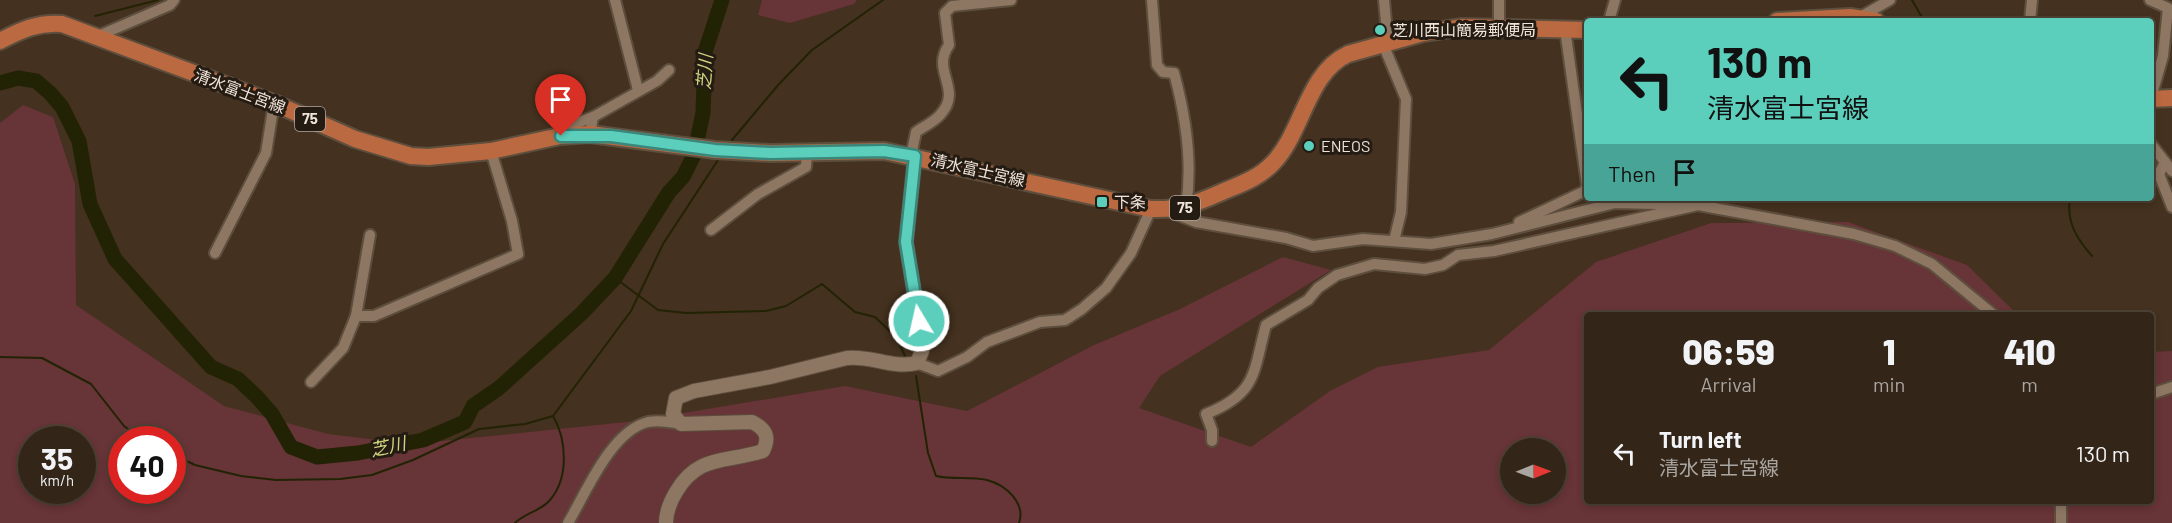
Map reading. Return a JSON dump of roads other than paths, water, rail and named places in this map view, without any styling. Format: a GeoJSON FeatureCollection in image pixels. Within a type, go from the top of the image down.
{"type":"FeatureCollection","features":[{"type":"Feature","properties":{"kind":"main road","name":"清水富士宮線"},"geometry":{"type":"LineString","coordinates":[[0,41],[29,26],[47,23],[62,24],[274,103],[355,139],[411,156],[428,158],[491,151],[561,136],[590,134],[715,150],[884,151],[1158,209],[1186,207],[1258,176],[1277,158],[1330,66],[1348,54],[1442,29],[1499,27],[1584,30]]}},
{"type":"Feature","properties":{"kind":"main road"},"geometry":{"type":"LineString","coordinates":[[2154,98],[2172,98]]}},
{"type":"Feature","properties":{"kind":"street"},"geometry":{"type":"LineString","coordinates":[[98,36],[170,5],[174,0]]}},
{"type":"Feature","properties":{"kind":"street"},"geometry":{"type":"LineString","coordinates":[[615,0],[638,90]]}},
{"type":"Feature","properties":{"kind":"street"},"geometry":{"type":"LineString","coordinates":[[917,363],[922,351],[922,340],[906,242],[916,132],[939,116],[950,99],[950,90],[942,64],[943,54],[949,45],[945,12],[952,6],[1011,0]]}},
{"type":"Feature","properties":{"kind":"street"},"geometry":{"type":"LineString","coordinates":[[1152,0],[1157,65],[1163,72],[1174,73],[1181,98],[1191,169],[1186,207]]}},
{"type":"Feature","properties":{"kind":"street"},"geometry":{"type":"LineString","coordinates":[[1384,0],[1385,44],[1406,99],[1401,212],[1394,242]]}},
{"type":"Feature","properties":{"kind":"street"},"geometry":{"type":"LineString","coordinates":[[1499,0],[1499,27]]}},
{"type":"Feature","properties":{"kind":"street"},"geometry":{"type":"LineString","coordinates":[[1609,18],[1615,0]]}},
{"type":"Feature","properties":{"kind":"street"},"geometry":{"type":"LineString","coordinates":[[1862,18],[1890,0]]}},
{"type":"Feature","properties":{"kind":"street"},"geometry":{"type":"LineString","coordinates":[[2030,18],[2032,0]]}},
{"type":"Feature","properties":{"kind":"street"},"geometry":{"type":"LineString","coordinates":[[2150,0],[2168,8],[2163,56],[2154,88]]}},
{"type":"Feature","properties":{"kind":"street"},"geometry":{"type":"LineString","coordinates":[[1565,29],[1584,141]]}},
{"type":"Feature","properties":{"kind":"street"},"geometry":{"type":"LineString","coordinates":[[571,125],[593,117],[657,81],[669,70]]}},
{"type":"Feature","properties":{"kind":"street"},"geometry":{"type":"LineString","coordinates":[[215,253],[266,153],[274,103]]}},
{"type":"Feature","properties":{"kind":"street"},"geometry":{"type":"LineString","coordinates":[[590,134],[593,117]]}},
{"type":"Feature","properties":{"kind":"street"},"geometry":{"type":"LineString","coordinates":[[2154,148],[2169,167],[2159,174],[2172,207]]}},
{"type":"Feature","properties":{"kind":"street"},"geometry":{"type":"LineString","coordinates":[[356,316],[374,316],[518,254],[512,221],[491,151]]}},
{"type":"Feature","properties":{"kind":"street"},"geometry":{"type":"LineString","coordinates":[[711,230],[758,194],[806,167],[807,152]]}},
{"type":"Feature","properties":{"kind":"street"},"geometry":{"type":"LineString","coordinates":[[1501,231],[1584,190]]}},
{"type":"Feature","properties":{"kind":"street"},"geometry":{"type":"LineString","coordinates":[[1212,441],[1212,430],[1206,414],[1227,406],[1249,385],[1258,365],[1266,325],[1308,300],[1318,288],[1337,275],[1374,264],[1425,269],[1443,265],[1458,255],[1494,251],[1698,205],[1706,201]]}},
{"type":"Feature","properties":{"kind":"street"},"geometry":{"type":"LineString","coordinates":[[681,424],[674,414],[676,398],[694,391],[858,357],[906,366],[917,363],[938,371],[967,357],[987,342],[1040,322],[1065,320],[1106,288],[1158,209],[1196,222],[1286,238],[1313,246],[1363,239],[1431,244],[1501,231],[1616,203],[1698,205],[1854,234],[1895,246],[1932,264],[1991,312]]}},
{"type":"Feature","properties":{"kind":"street"},"geometry":{"type":"LineString","coordinates":[[311,382],[343,348],[356,316],[370,235]]}},
{"type":"Feature","properties":{"kind":"street"},"geometry":{"type":"LineString","coordinates":[[2154,393],[2172,387]]}},
{"type":"Feature","properties":{"kind":"street"},"geometry":{"type":"LineString","coordinates":[[568,523],[606,456],[633,429],[647,422],[665,421],[681,424],[752,422],[762,427],[767,434],[767,444],[763,452],[703,465],[693,470],[672,499],[666,523]]}},
{"type":"Feature","properties":{"kind":"street"},"geometry":{"type":"LineString","coordinates":[[2061,504],[2061,523]]}},
{"type":"Feature","properties":{"kind":"waterway"},"geometry":{"type":"LineString","coordinates":[[95,16],[158,0]]}},
{"type":"Feature","properties":{"kind":"waterway","name":"芝川"},"geometry":{"type":"LineString","coordinates":[[0,83],[18,78],[36,81],[62,107],[79,141],[90,204],[115,259],[211,367],[238,379],[257,397],[272,414],[291,447],[317,457],[358,453],[423,440],[465,422],[473,406],[499,388],[582,313],[615,278],[669,192],[683,177],[694,155],[703,113],[705,52],[722,0]]}},
{"type":"Feature","properties":{"kind":"waterway"},"geometry":{"type":"LineString","coordinates":[[732,140],[779,84],[812,50],[883,0]]}},
{"type":"Feature","properties":{"kind":"waterway"},"geometry":{"type":"LineString","coordinates":[[1912,0],[1922,18]]}},
{"type":"Feature","properties":{"kind":"waterway"},"geometry":{"type":"LineString","coordinates":[[186,461],[241,476],[276,480],[340,479],[372,475],[413,460],[479,429],[525,424],[553,416],[631,311],[663,244],[718,160]]}},
{"type":"Feature","properties":{"kind":"waterway"},"geometry":{"type":"LineString","coordinates":[[2070,201],[2074,230],[2092,256]]}},
{"type":"Feature","properties":{"kind":"waterway"},"geometry":{"type":"LineString","coordinates":[[615,278],[658,310],[686,313],[766,311],[786,306],[822,284],[855,312],[875,317],[896,337],[905,356]]}},
{"type":"Feature","properties":{"kind":"waterway"},"geometry":{"type":"LineString","coordinates":[[0,357],[42,358],[91,384],[124,426]]}},
{"type":"Feature","properties":{"kind":"waterway"},"geometry":{"type":"LineString","coordinates":[[916,376],[928,453],[936,476],[994,482],[1013,496],[1017,502],[1020,509],[1019,523]]}},
{"type":"Feature","properties":{"kind":"waterway"},"geometry":{"type":"LineString","coordinates":[[515,523],[546,504],[560,481],[564,459],[563,447],[553,416]]}},
{"type":"Feature","properties":{"kind":"place","name":"芝川西山簡易郵便局"},"geometry":{"type":"Point","coordinates":[1380,30]}},
{"type":"Feature","properties":{"kind":"place","name":"ENEOS"},"geometry":{"type":"Point","coordinates":[1309,146]}},
{"type":"Feature","properties":{"kind":"place","name":"下条"},"geometry":{"type":"Point","coordinates":[1102,202]}}]}
